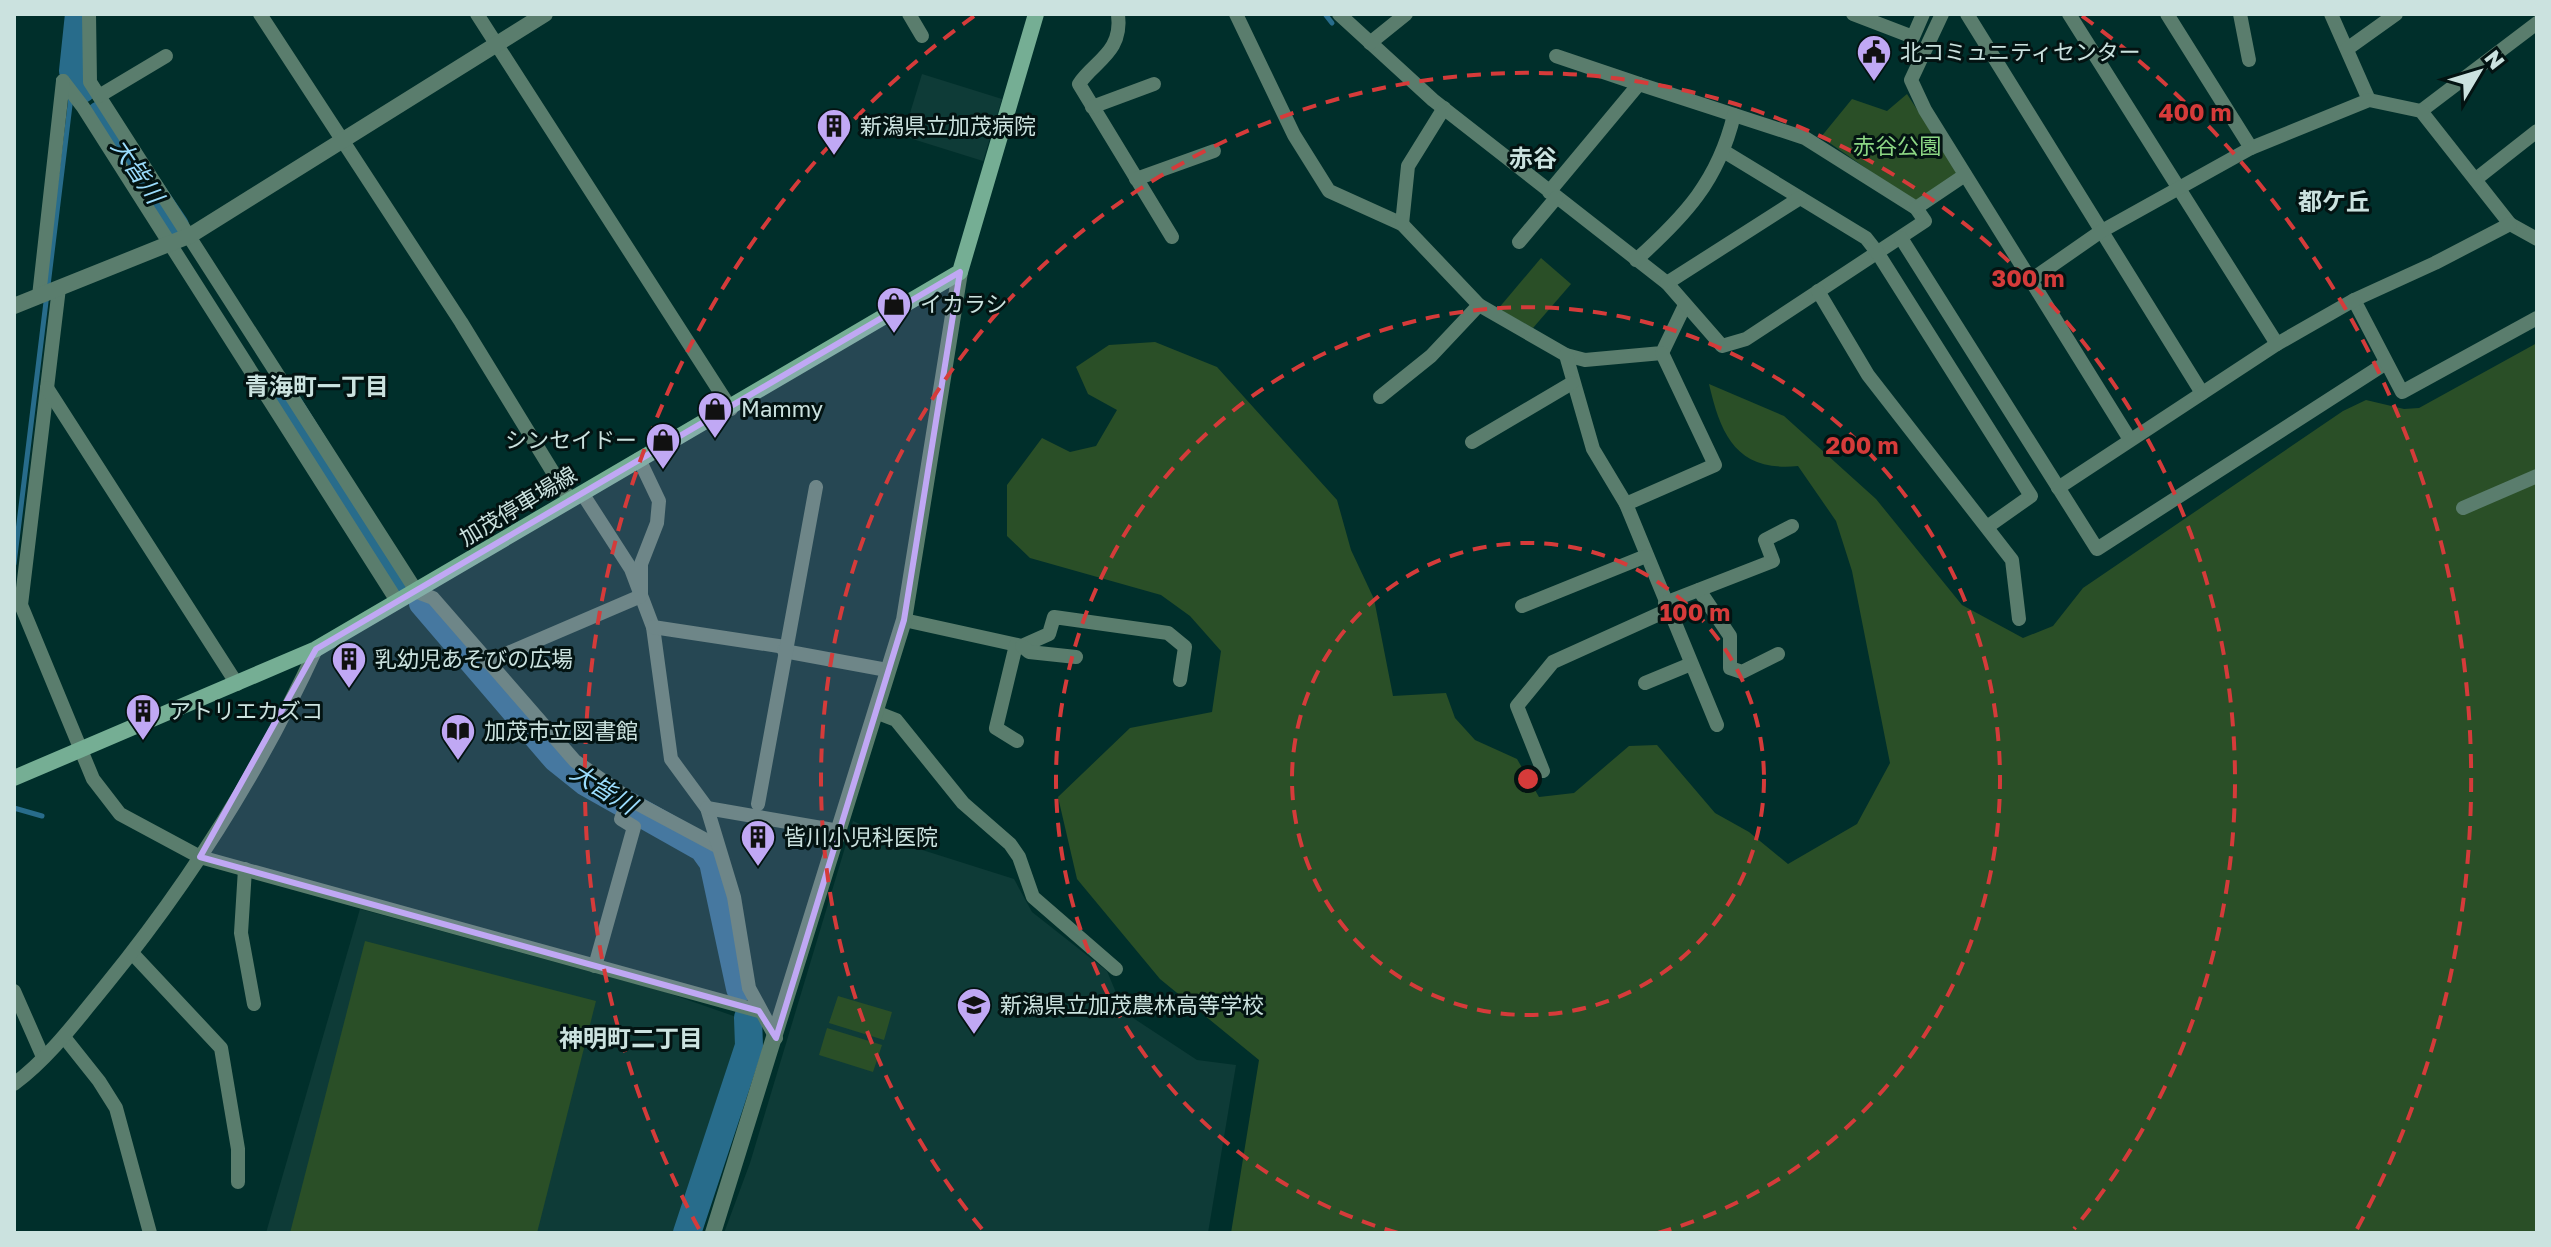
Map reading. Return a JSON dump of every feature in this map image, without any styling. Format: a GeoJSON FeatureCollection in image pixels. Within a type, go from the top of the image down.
{"type":"FeatureCollection","features":[{"type":"Feature","properties":{"kind":"main road"},"geometry":{"type":"LineString","coordinates":[[960,272],[1036,14]]}},
{"type":"Feature","properties":{"kind":"main road","name":"加茂停車場線"},"geometry":{"type":"LineString","coordinates":[[14,778],[316,649],[639,459],[731,409],[960,272]]}},
{"type":"Feature","properties":{"kind":"street"},"geometry":{"type":"LineString","coordinates":[[89,14],[90,82],[191,235],[417,592],[433,598],[575,761],[629,799],[715,845]]}},
{"type":"Feature","properties":{"kind":"street"},"geometry":{"type":"LineString","coordinates":[[260,14],[576,497],[631,569],[653,627],[671,759],[707,808],[715,845],[734,897],[749,988],[776,1038]]}},
{"type":"Feature","properties":{"kind":"street"},"geometry":{"type":"LineString","coordinates":[[477,14],[731,409]]}},
{"type":"Feature","properties":{"kind":"street"},"geometry":{"type":"LineString","coordinates":[[14,306],[191,235],[545,14]]}},
{"type":"Feature","properties":{"kind":"street"},"geometry":{"type":"LineString","coordinates":[[909,14],[922,36]]}},
{"type":"Feature","properties":{"kind":"street"},"geometry":{"type":"LineString","coordinates":[[1118,14],[1112,48],[1104,61],[1079,84],[1172,237]]}},
{"type":"Feature","properties":{"kind":"street"},"geometry":{"type":"LineString","coordinates":[[1236,14],[1294,135],[1329,191],[1402,224],[1479,305],[1566,355],[1585,360],[1662,353]]}},
{"type":"Feature","properties":{"kind":"street"},"geometry":{"type":"LineString","coordinates":[[1339,14],[1444,108],[1667,283],[1722,346],[1746,339],[1925,221],[1916,208],[1805,138],[1556,56]]}},
{"type":"Feature","properties":{"kind":"street"},"geometry":{"type":"LineString","coordinates":[[1370,43],[1406,14]]}},
{"type":"Feature","properties":{"kind":"street"},"geometry":{"type":"LineString","coordinates":[[1853,14],[1913,37],[1923,14]]}},
{"type":"Feature","properties":{"kind":"street"},"geometry":{"type":"LineString","coordinates":[[1942,14],[1911,80],[1925,110],[2129,438]]}},
{"type":"Feature","properties":{"kind":"street"},"geometry":{"type":"LineString","coordinates":[[1967,14],[2202,393]]}},
{"type":"Feature","properties":{"kind":"street"},"geometry":{"type":"LineString","coordinates":[[2069,14],[2277,344]]}},
{"type":"Feature","properties":{"kind":"street"},"geometry":{"type":"LineString","coordinates":[[2167,14],[2251,148]]}},
{"type":"Feature","properties":{"kind":"street"},"geometry":{"type":"LineString","coordinates":[[2240,14],[2249,60]]}},
{"type":"Feature","properties":{"kind":"street"},"geometry":{"type":"LineString","coordinates":[[2331,14],[2369,100]]}},
{"type":"Feature","properties":{"kind":"street"},"geometry":{"type":"LineString","coordinates":[[2347,49],[2396,14]]}},
{"type":"Feature","properties":{"kind":"street"},"geometry":{"type":"LineString","coordinates":[[2421,111],[2537,23]]}},
{"type":"Feature","properties":{"kind":"street"},"geometry":{"type":"LineString","coordinates":[[99,96],[166,56]]}},
{"type":"Feature","properties":{"kind":"street"},"geometry":{"type":"LineString","coordinates":[[39,296],[63,81],[397,601]]}},
{"type":"Feature","properties":{"kind":"street"},"geometry":{"type":"LineString","coordinates":[[1092,107],[1154,84]]}},
{"type":"Feature","properties":{"kind":"street"},"geometry":{"type":"LineString","coordinates":[[1519,242],[1639,84]]}},
{"type":"Feature","properties":{"kind":"street"},"geometry":{"type":"LineString","coordinates":[[2031,280],[2100,232],[2179,185],[2251,148],[2369,100],[2421,111],[2510,224],[2537,239]]}},
{"type":"Feature","properties":{"kind":"street"},"geometry":{"type":"LineString","coordinates":[[1402,224],[1408,166],[1444,108]]}},
{"type":"Feature","properties":{"kind":"street"},"geometry":{"type":"LineString","coordinates":[[1636,260],[1683,219],[1725,152],[1734,115]]}},
{"type":"Feature","properties":{"kind":"street"},"geometry":{"type":"LineString","coordinates":[[2476,179],[2537,131]]}},
{"type":"Feature","properties":{"kind":"street"},"geometry":{"type":"LineString","coordinates":[[1136,179],[1214,151]]}},
{"type":"Feature","properties":{"kind":"street"},"geometry":{"type":"LineString","coordinates":[[1725,152],[1866,238],[1877,252],[2031,496],[1987,527]]}},
{"type":"Feature","properties":{"kind":"street"},"geometry":{"type":"LineString","coordinates":[[1916,208],[1965,175]]}},
{"type":"Feature","properties":{"kind":"street"},"geometry":{"type":"LineString","coordinates":[[1667,283],[1800,198]]}},
{"type":"Feature","properties":{"kind":"street"},"geometry":{"type":"LineString","coordinates":[[2058,488],[2129,438],[2277,344],[2354,300],[2510,224]]}},
{"type":"Feature","properties":{"kind":"street"},"geometry":{"type":"LineString","coordinates":[[1901,238],[2097,549],[2386,363]]}},
{"type":"Feature","properties":{"kind":"street"},"geometry":{"type":"LineString","coordinates":[[713,1233],[878,713],[887,670],[904,620],[960,272]]}},
{"type":"Feature","properties":{"kind":"street"},"geometry":{"type":"LineString","coordinates":[[59,288],[18,597],[78,749],[93,779],[120,814],[200,857],[759,1011]]}},
{"type":"Feature","properties":{"kind":"street"},"geometry":{"type":"LineString","coordinates":[[1818,291],[1868,375],[2012,560],[2019,619]]}},
{"type":"Feature","properties":{"kind":"street"},"geometry":{"type":"LineString","coordinates":[[2354,300],[2402,392],[2537,318]]}},
{"type":"Feature","properties":{"kind":"street"},"geometry":{"type":"LineString","coordinates":[[1380,397],[1431,356],[1479,305]]}},
{"type":"Feature","properties":{"kind":"street"},"geometry":{"type":"LineString","coordinates":[[1662,353],[1685,305]]}},
{"type":"Feature","properties":{"kind":"street"},"geometry":{"type":"LineString","coordinates":[[1626,504],[1715,465],[1662,353]]}},
{"type":"Feature","properties":{"kind":"street"},"geometry":{"type":"LineString","coordinates":[[1566,355],[1593,449],[1626,504],[1717,725]]}},
{"type":"Feature","properties":{"kind":"street"},"geometry":{"type":"LineString","coordinates":[[1472,442],[1572,383]]}},
{"type":"Feature","properties":{"kind":"street"},"geometry":{"type":"LineString","coordinates":[[47,388],[237,684]]}},
{"type":"Feature","properties":{"kind":"street"},"geometry":{"type":"LineString","coordinates":[[639,459],[659,501],[657,523],[641,564],[641,596]]}},
{"type":"Feature","properties":{"kind":"street"},"geometry":{"type":"LineString","coordinates":[[2463,508],[2537,476]]}},
{"type":"Feature","properties":{"kind":"street"},"geometry":{"type":"LineString","coordinates":[[758,804],[816,487]]}},
{"type":"Feature","properties":{"kind":"street"},"geometry":{"type":"LineString","coordinates":[[1543,771],[1517,706],[1553,662],[1699,590],[1773,561],[1765,540],[1792,526]]}},
{"type":"Feature","properties":{"kind":"street"},"geometry":{"type":"LineString","coordinates":[[1522,606],[1646,556]]}},
{"type":"Feature","properties":{"kind":"street"},"geometry":{"type":"LineString","coordinates":[[1699,590],[1730,636],[1730,668],[1742,672],[1778,654]]}},
{"type":"Feature","properties":{"kind":"street"},"geometry":{"type":"LineString","coordinates":[[487,662],[641,596]]}},
{"type":"Feature","properties":{"kind":"street"},"geometry":{"type":"LineString","coordinates":[[1019,646],[1049,634],[1054,617],[1168,633],[1185,647],[1180,680]]}},
{"type":"Feature","properties":{"kind":"street"},"geometry":{"type":"LineString","coordinates":[[904,620],[1019,646],[1029,652],[1076,657]]}},
{"type":"Feature","properties":{"kind":"street"},"geometry":{"type":"LineString","coordinates":[[653,627],[887,670]]}},
{"type":"Feature","properties":{"kind":"street"},"geometry":{"type":"LineString","coordinates":[[1017,741],[996,728],[1019,646]]}},
{"type":"Feature","properties":{"kind":"street"},"geometry":{"type":"LineString","coordinates":[[16,1078],[64,1037],[132,953],[200,857],[251,772],[316,649]]}},
{"type":"Feature","properties":{"kind":"street"},"geometry":{"type":"LineString","coordinates":[[1645,683],[1691,664]]}},
{"type":"Feature","properties":{"kind":"street"},"geometry":{"type":"LineString","coordinates":[[878,713],[896,720],[963,803],[1010,844],[1019,857],[1033,897],[1116,969]]}},
{"type":"Feature","properties":{"kind":"street"},"geometry":{"type":"LineString","coordinates":[[595,966],[634,827],[621,819],[629,799]]}},
{"type":"Feature","properties":{"kind":"street"},"geometry":{"type":"LineString","coordinates":[[707,808],[839,831]]}},
{"type":"Feature","properties":{"kind":"street"},"geometry":{"type":"LineString","coordinates":[[245,869],[241,933],[254,1004]]}},
{"type":"Feature","properties":{"kind":"street"},"geometry":{"type":"LineString","coordinates":[[132,953],[221,1048],[238,1149],[238,1182]]}},
{"type":"Feature","properties":{"kind":"street"},"geometry":{"type":"LineString","coordinates":[[14,991],[43,1057]]}},
{"type":"Feature","properties":{"kind":"street"},"geometry":{"type":"LineString","coordinates":[[64,1037],[116,1108],[150,1233]]}},
{"type":"Feature","properties":{"kind":"highlighted area"},"geometry":{"type":"Polygon","coordinates":[[[960,272],[904,620],[776,1038],[759,1011],[200,857],[316,649],[960,272]]]}},
{"type":"Feature","properties":{"kind":"shaded area"},"geometry":{"type":"Polygon","coordinates":[[[922,74],[1002,99],[983,161],[903,136],[922,74]]]}},
{"type":"Feature","properties":{"kind":"shaded area","name":"新潟県立加茂農林高等学校"},"geometry":{"type":"Polygon","coordinates":[[[853,821],[913,847],[1014,879],[1032,912],[1107,971],[1124,1012],[1197,1060],[1236,1065],[1208,1233],[724,1233],[750,1163],[853,821]]]}},
{"type":"Feature","properties":{"kind":"shaded area"},"geometry":{"type":"Polygon","coordinates":[[[360,909],[665,992],[745,1020],[678,1233],[266,1233],[360,909]]]}},
{"type":"Feature","properties":{"kind":"green space","name":"赤谷公園"},"geometry":{"type":"Polygon","coordinates":[[[1907,94],[1959,174],[1916,203],[1821,137],[1852,99],[1887,111],[1907,94]]]}},
{"type":"Feature","properties":{"kind":"green space"},"geometry":{"type":"Polygon","coordinates":[[[1541,258],[1571,284],[1533,328],[1498,309],[1541,258]]]}},
{"type":"Feature","properties":{"kind":"green space"},"geometry":{"type":"Polygon","coordinates":[[[1155,342],[1217,367],[1337,500],[1351,550],[1374,599],[1393,696],[1446,693],[1455,718],[1475,740],[1517,759],[1539,797],[1574,793],[1629,746],[1657,745],[1715,813],[1749,832],[1788,864],[1857,824],[1890,763],[1852,571],[1836,521],[1798,466],[1760,463],[1735,447],[1719,420],[1709,384],[1784,416],[1876,499],[1962,605],[2023,638],[2053,626],[2083,588],[2343,411],[2366,400],[2404,409],[2419,408],[2537,343],[2537,1233],[1231,1233],[1259,1060],[1160,979],[1077,879],[1058,797],[1130,728],[1212,712],[1221,651],[1190,616],[1161,595],[1030,558],[1007,536],[1007,485],[1042,438],[1070,452],[1096,446],[1117,410],[1088,394],[1076,367],[1109,345],[1155,342]]]}},
{"type":"Feature","properties":{"kind":"green space"},"geometry":{"type":"Polygon","coordinates":[[[365,941],[596,1001],[537,1233],[290,1233],[365,941]]]}},
{"type":"Feature","properties":{"kind":"green space"},"geometry":{"type":"Polygon","coordinates":[[[838,996],[892,1012],[884,1040],[829,1023],[838,996]]]}},
{"type":"Feature","properties":{"kind":"green space"},"geometry":{"type":"Polygon","coordinates":[[[827,1028],[882,1045],[873,1072],[819,1055],[827,1028]]]}},
{"type":"Feature","properties":{"kind":"waterway","name":"大皆川"},"geometry":{"type":"LineString","coordinates":[[79,14],[73,71],[82,89]]}},
{"type":"Feature","properties":{"kind":"waterway"},"geometry":{"type":"LineString","coordinates":[[1325,14],[1332,23]]}},
{"type":"Feature","properties":{"kind":"waterway"},"geometry":{"type":"LineString","coordinates":[[72,87],[73,71]]}},
{"type":"Feature","properties":{"kind":"waterway"},"geometry":{"type":"LineString","coordinates":[[14,564],[71,97]]}},
{"type":"Feature","properties":{"kind":"waterway","name":"大皆川"},"geometry":{"type":"LineString","coordinates":[[100,115],[175,226]]}},
{"type":"Feature","properties":{"kind":"waterway","name":"大皆川"},"geometry":{"type":"LineString","coordinates":[[282,394],[400,583]]}},
{"type":"Feature","properties":{"kind":"waterway","name":"大皆川"},"geometry":{"type":"LineString","coordinates":[[423,603],[556,758],[586,782],[703,848],[713,862],[740,988]]}},
{"type":"Feature","properties":{"kind":"waterway"},"geometry":{"type":"LineString","coordinates":[[14,808],[42,816]]}},
{"type":"Feature","properties":{"kind":"waterway","name":"大皆川"},"geometry":{"type":"LineString","coordinates":[[687,1233],[749,1046],[748,1018]]}},
{"type":"Feature","properties":{"kind":"place","name":"北コミュニティセンター"},"geometry":{"type":"Point","coordinates":[1874,83]}},
{"type":"Feature","properties":{"kind":"place","name":"新潟県立加茂病院"},"geometry":{"type":"Point","coordinates":[834,157]}},
{"type":"Feature","properties":{"kind":"place","name":"イカラシ"},"geometry":{"type":"Point","coordinates":[894,335]}},
{"type":"Feature","properties":{"kind":"place","name":"Mammy"},"geometry":{"type":"Point","coordinates":[715,440]}},
{"type":"Feature","properties":{"kind":"place","name":"シンセイドー"},"geometry":{"type":"Point","coordinates":[663,471]}},
{"type":"Feature","properties":{"kind":"place","name":"乳幼児あそびの広場"},"geometry":{"type":"Point","coordinates":[349,690]}},
{"type":"Feature","properties":{"kind":"place","name":"アトリエカズコ"},"geometry":{"type":"Point","coordinates":[143,742]}},
{"type":"Feature","properties":{"kind":"place","name":"加茂市立図書館"},"geometry":{"type":"Point","coordinates":[458,762]}},
{"type":"Feature","properties":{"kind":"place","name":"皆川小児科医院"},"geometry":{"type":"Point","coordinates":[758,868]}},
{"type":"Feature","properties":{"kind":"place","name":"新潟県立加茂農林高等学校"},"geometry":{"type":"Point","coordinates":[974,1036]}},
{"type":"Feature","properties":{"kind":"district","name":"赤谷"},"geometry":{"type":"Point","coordinates":[1533,159]}},
{"type":"Feature","properties":{"kind":"district","name":"都ケ丘"},"geometry":{"type":"Point","coordinates":[2334,202]}},
{"type":"Feature","properties":{"kind":"district","name":"青海町一丁目"},"geometry":{"type":"Point","coordinates":[317,387]}},
{"type":"Feature","properties":{"kind":"district","name":"神明町二丁目"},"geometry":{"type":"Point","coordinates":[631,1039]}}]}
